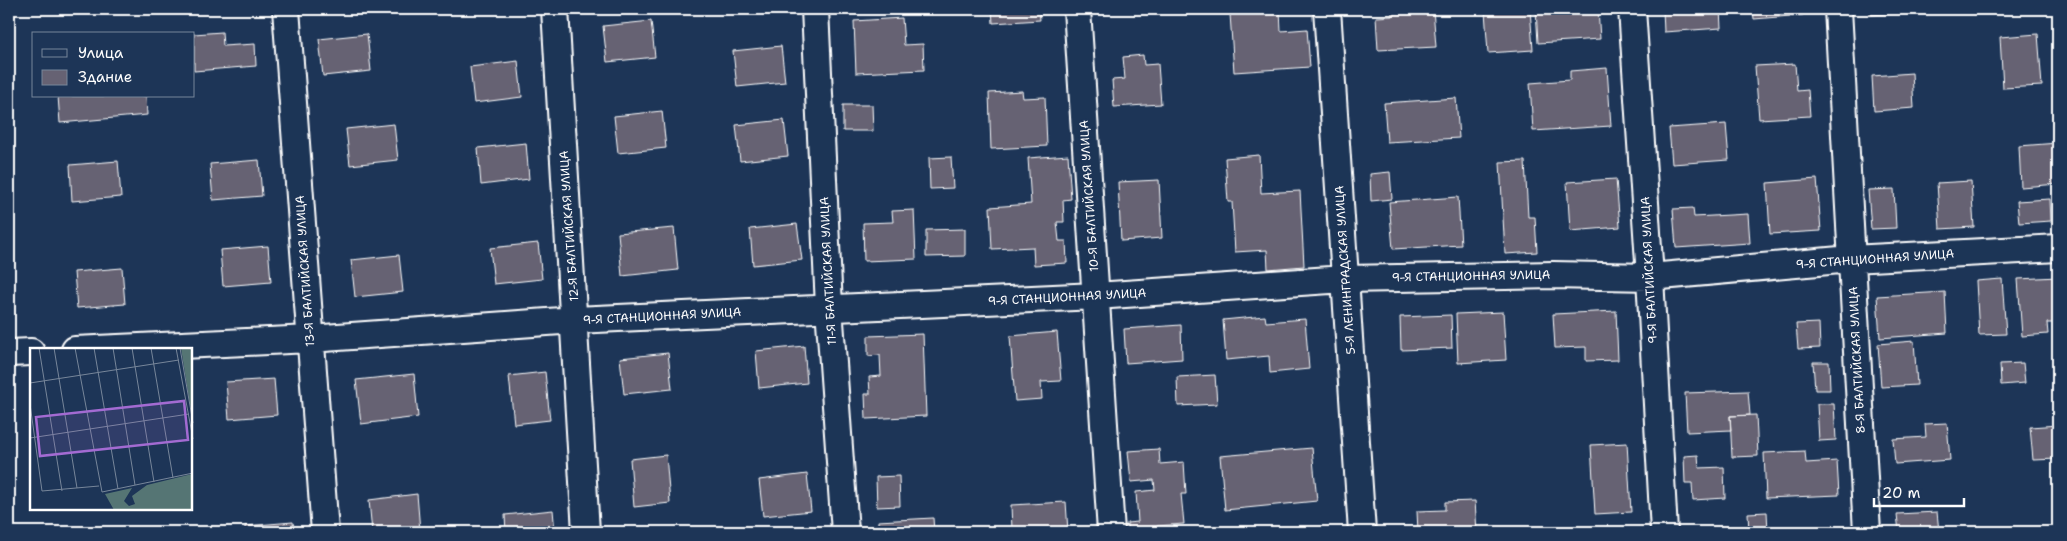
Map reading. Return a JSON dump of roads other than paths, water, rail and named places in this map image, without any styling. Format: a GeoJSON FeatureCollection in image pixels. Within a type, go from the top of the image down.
{"type":"FeatureCollection","features":[{"type":"Feature","properties":{"kind":"street","name":"13-Я БАЛТИЙСКАЯ УЛИЦА"},"geometry":{"type":"LineString","coordinates":[[286,9],[325,532]]}},
{"type":"Feature","properties":{"kind":"street","name":"12-Я БАЛТИЙСКАЯ УЛИЦА"},"geometry":{"type":"LineString","coordinates":[[555,9],[575,320],[586,532]]}},
{"type":"Feature","properties":{"kind":"street","name":"11-Я БАЛТИЙСКАЯ УЛИЦА"},"geometry":{"type":"LineString","coordinates":[[816,9],[829,307],[845,532]]}},
{"type":"Feature","properties":{"kind":"street","name":"10-Я БАЛТИЙСКАЯ УЛИЦА"},"geometry":{"type":"LineString","coordinates":[[1077,9],[1111,532]]}},
{"type":"Feature","properties":{"kind":"street","name":"5-Я ЛЕНИНГРАДСКАЯ УЛИЦА"},"geometry":{"type":"LineString","coordinates":[[1327,9],[1362,532]]}},
{"type":"Feature","properties":{"kind":"street","name":"9-Я БАЛТИЙСКАЯ УЛИЦА"},"geometry":{"type":"LineString","coordinates":[[1632,9],[1650,276],[1664,532]]}},
{"type":"Feature","properties":{"kind":"street","name":"8-Я БАЛТИЙСКАЯ УЛИЦА"},"geometry":{"type":"LineString","coordinates":[[1838,9],[1867,532]]}},
{"type":"Feature","properties":{"kind":"street","name":"9-Я СТАНЦИОННАЯ УЛИЦА"},"geometry":{"type":"LineString","coordinates":[[114,348],[310,338],[575,320],[1096,296],[1345,279],[1553,275],[1650,276],[1851,259],[2058,248]]}},
{"type":"Feature","properties":{"kind":"street"},"geometry":{"type":"LineString","coordinates":[[9,353],[30,352]]}}]}
